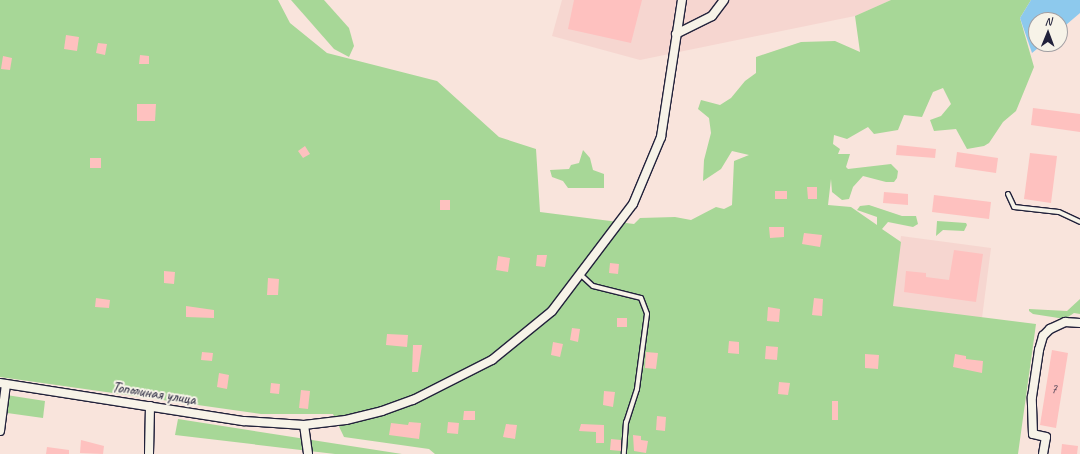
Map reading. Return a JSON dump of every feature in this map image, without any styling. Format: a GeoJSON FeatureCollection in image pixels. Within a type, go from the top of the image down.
{"type":"FeatureCollection","features":[{"type":"Feature","properties":{"kind":"street","name":"Тополиная улица"},"geometry":{"type":"LineString","coordinates":[[3,383],[244,421],[304,425],[346,420],[382,411],[413,400],[492,360],[552,311],[581,275],[633,204],[655,155],[667,108],[676,34],[682,0]]}},
{"type":"Feature","properties":{"kind":"street"},"geometry":{"type":"LineString","coordinates":[[676,34],[712,16],[724,0]]}},
{"type":"Feature","properties":{"kind":"street"},"geometry":{"type":"LineString","coordinates":[[1044,454],[1046,437],[1033,434],[1032,397],[1039,350],[1043,336],[1050,329],[1065,322],[1080,323]]}},
{"type":"Feature","properties":{"kind":"street"},"geometry":{"type":"LineString","coordinates":[[0,431],[3,383]]}},
{"type":"Feature","properties":{"kind":"street"},"geometry":{"type":"LineString","coordinates":[[149,454],[150,406]]}},
{"type":"Feature","properties":{"kind":"street"},"geometry":{"type":"LineString","coordinates":[[304,425],[308,454]]}},
{"type":"Feature","properties":{"kind":"lane"},"geometry":{"type":"LineString","coordinates":[[1008,194],[1014,207],[1059,212],[1080,222]]}},
{"type":"Feature","properties":{"kind":"lane"},"geometry":{"type":"LineString","coordinates":[[581,275],[593,286],[641,298],[647,314],[637,389],[626,422],[624,454]]}},
{"type":"Feature","properties":{"kind":"shaded area"},"geometry":{"type":"Polygon","coordinates":[[[562,0],[891,0],[855,16],[640,60],[552,36],[562,0]]]}},
{"type":"Feature","properties":{"kind":"shaded area"},"geometry":{"type":"Polygon","coordinates":[[[901,236],[991,248],[982,318],[892,306],[901,236]]]}},
{"type":"Feature","properties":{"kind":"green space"},"geometry":{"type":"Polygon","coordinates":[[[0,0],[278,0],[290,23],[327,53],[437,81],[499,137],[536,149],[540,212],[634,224],[640,218],[675,217],[691,220],[716,207],[724,209],[732,205],[734,161],[749,155],[732,151],[721,169],[703,181],[704,160],[711,133],[709,118],[698,109],[701,100],[720,105],[731,98],[745,81],[756,73],[756,57],[801,42],[835,41],[860,52],[855,16],[891,0],[1031,0],[1020,18],[1028,46],[1028,52],[1030,52],[1034,67],[1016,111],[1003,122],[989,143],[984,146],[967,149],[956,129],[934,131],[930,120],[941,116],[951,104],[943,88],[933,92],[922,117],[904,115],[898,130],[874,134],[868,127],[847,139],[834,135],[833,144],[840,149],[838,154],[850,154],[846,167],[848,169],[891,164],[898,171],[897,178],[894,182],[886,182],[863,176],[853,187],[849,199],[842,200],[832,192],[831,179],[828,205],[851,207],[877,225],[877,217],[857,210],[860,206],[869,205],[902,216],[916,216],[918,224],[913,227],[888,222],[882,229],[901,242],[893,306],[1036,324],[1018,454],[435,454],[429,449],[344,437],[333,414],[261,414],[0,377],[0,0]]]}},
{"type":"Feature","properties":{"kind":"green space"},"geometry":{"type":"Polygon","coordinates":[[[291,0],[324,0],[349,28],[354,46],[349,57],[334,49],[291,0]]]}},
{"type":"Feature","properties":{"kind":"green space"},"geometry":{"type":"Polygon","coordinates":[[[583,150],[590,158],[593,170],[604,174],[604,188],[568,188],[563,181],[552,177],[550,170],[569,169],[571,165],[579,163],[583,150]]]}},
{"type":"Feature","properties":{"kind":"green space"},"geometry":{"type":"Polygon","coordinates":[[[937,221],[966,223],[967,225],[964,231],[943,230],[936,236],[937,221]]]}},
{"type":"Feature","properties":{"kind":"green space"},"geometry":{"type":"Polygon","coordinates":[[[1080,299],[1080,314],[1074,313],[1065,319],[1033,314],[1029,311],[1029,309],[1067,311],[1080,299]]]}},
{"type":"Feature","properties":{"kind":"green space"},"geometry":{"type":"Polygon","coordinates":[[[0,394],[45,401],[43,418],[0,412],[0,394]]]}},
{"type":"Feature","properties":{"kind":"green space"},"geometry":{"type":"Polygon","coordinates":[[[178,419],[402,454],[335,454],[175,435],[178,419]]]}},
{"type":"Feature","properties":{"kind":"water"},"geometry":{"type":"Polygon","coordinates":[[[1031,0],[1080,0],[1080,13],[1068,23],[1068,12],[1028,12],[1028,41],[1020,18],[1031,0]]]}},
{"type":"Feature","properties":{"kind":"building"},"geometry":{"type":"Polygon","coordinates":[[[574,0],[642,0],[631,43],[568,29],[574,0]]]}},
{"type":"Feature","properties":{"kind":"building"},"geometry":{"type":"Polygon","coordinates":[[[66,35],[79,37],[77,51],[64,49],[66,35]]]}},
{"type":"Feature","properties":{"kind":"building"},"geometry":{"type":"Polygon","coordinates":[[[98,43],[107,44],[105,55],[96,53],[98,43]]]}},
{"type":"Feature","properties":{"kind":"building"},"geometry":{"type":"Polygon","coordinates":[[[140,55],[149,56],[149,64],[139,64],[140,55]]]}},
{"type":"Feature","properties":{"kind":"building"},"geometry":{"type":"Polygon","coordinates":[[[3,56],[12,58],[10,70],[1,69],[3,56]]]}},
{"type":"Feature","properties":{"kind":"building"},"geometry":{"type":"Polygon","coordinates":[[[137,104],[156,104],[155,121],[137,121],[137,104]]]}},
{"type":"Feature","properties":{"kind":"building"},"geometry":{"type":"Polygon","coordinates":[[[1033,108],[1080,114],[1080,132],[1031,125],[1033,108]]]}},
{"type":"Feature","properties":{"kind":"building"},"geometry":{"type":"Polygon","coordinates":[[[897,145],[936,149],[935,158],[896,155],[897,145]]]}},
{"type":"Feature","properties":{"kind":"building"},"geometry":{"type":"Polygon","coordinates":[[[305,146],[310,154],[303,158],[298,151],[305,146]]]}},
{"type":"Feature","properties":{"kind":"building"},"geometry":{"type":"Polygon","coordinates":[[[957,152],[998,158],[996,173],[955,167],[957,152]]]}},
{"type":"Feature","properties":{"kind":"building"},"geometry":{"type":"Polygon","coordinates":[[[1030,153],[1057,156],[1051,203],[1024,199],[1030,153]]]}},
{"type":"Feature","properties":{"kind":"building"},"geometry":{"type":"Polygon","coordinates":[[[90,158],[101,158],[101,168],[90,168],[90,158]]]}},
{"type":"Feature","properties":{"kind":"building"},"geometry":{"type":"Polygon","coordinates":[[[807,187],[817,187],[817,199],[808,199],[807,187]]]}},
{"type":"Feature","properties":{"kind":"building"},"geometry":{"type":"Polygon","coordinates":[[[775,191],[787,191],[787,199],[775,199],[775,191]]]}},
{"type":"Feature","properties":{"kind":"building"},"geometry":{"type":"Polygon","coordinates":[[[884,192],[908,194],[908,205],[883,203],[884,192]]]}},
{"type":"Feature","properties":{"kind":"building"},"geometry":{"type":"Polygon","coordinates":[[[934,195],[991,202],[989,219],[932,212],[934,195]]]}},
{"type":"Feature","properties":{"kind":"building"},"geometry":{"type":"Polygon","coordinates":[[[440,200],[450,200],[450,210],[440,210],[440,200]]]}},
{"type":"Feature","properties":{"kind":"building"},"geometry":{"type":"Polygon","coordinates":[[[769,227],[784,227],[784,237],[770,238],[769,227]]]}},
{"type":"Feature","properties":{"kind":"building"},"geometry":{"type":"Polygon","coordinates":[[[804,233],[822,235],[820,247],[802,244],[804,233]]]}},
{"type":"Feature","properties":{"kind":"building"},"geometry":{"type":"Polygon","coordinates":[[[954,250],[983,254],[976,302],[904,292],[906,271],[926,273],[926,277],[949,280],[954,250]]]}},
{"type":"Feature","properties":{"kind":"building"},"geometry":{"type":"Polygon","coordinates":[[[537,255],[547,255],[545,267],[536,266],[537,255]]]}},
{"type":"Feature","properties":{"kind":"building"},"geometry":{"type":"Polygon","coordinates":[[[498,256],[510,258],[508,272],[496,270],[498,256]]]}},
{"type":"Feature","properties":{"kind":"building"},"geometry":{"type":"Polygon","coordinates":[[[610,263],[619,264],[618,274],[609,273],[610,263]]]}},
{"type":"Feature","properties":{"kind":"building"},"geometry":{"type":"Polygon","coordinates":[[[164,271],[175,272],[174,284],[164,283],[164,271]]]}},
{"type":"Feature","properties":{"kind":"building"},"geometry":{"type":"Polygon","coordinates":[[[268,278],[279,279],[278,295],[267,295],[268,278]]]}},
{"type":"Feature","properties":{"kind":"building"},"geometry":{"type":"Polygon","coordinates":[[[96,298],[110,300],[109,308],[95,307],[96,298]]]}},
{"type":"Feature","properties":{"kind":"building"},"geometry":{"type":"Polygon","coordinates":[[[814,298],[823,299],[822,316],[812,315],[814,298]]]}},
{"type":"Feature","properties":{"kind":"building"},"geometry":{"type":"Polygon","coordinates":[[[186,306],[214,310],[214,318],[186,317],[186,306]]]}},
{"type":"Feature","properties":{"kind":"building"},"geometry":{"type":"Polygon","coordinates":[[[768,307],[780,309],[779,322],[767,321],[768,307]]]}},
{"type":"Feature","properties":{"kind":"building"},"geometry":{"type":"Polygon","coordinates":[[[617,318],[627,318],[627,327],[617,327],[617,318]]]}},
{"type":"Feature","properties":{"kind":"building"},"geometry":{"type":"Polygon","coordinates":[[[572,328],[580,329],[578,342],[570,340],[572,328]]]}},
{"type":"Feature","properties":{"kind":"building"},"geometry":{"type":"Polygon","coordinates":[[[387,334],[408,335],[407,347],[386,345],[387,334]]]}},
{"type":"Feature","properties":{"kind":"building"},"geometry":{"type":"Polygon","coordinates":[[[729,341],[739,342],[739,354],[728,353],[729,341]]]}},
{"type":"Feature","properties":{"kind":"building"},"geometry":{"type":"Polygon","coordinates":[[[553,342],[563,344],[560,357],[551,355],[553,342]]]}},
{"type":"Feature","properties":{"kind":"building"},"geometry":{"type":"Polygon","coordinates":[[[413,345],[422,345],[418,372],[412,372],[413,345]]]}},
{"type":"Feature","properties":{"kind":"building"},"geometry":{"type":"Polygon","coordinates":[[[766,346],[778,347],[777,360],[765,359],[766,346]]]}},
{"type":"Feature","properties":{"kind":"building"},"geometry":{"type":"Polygon","coordinates":[[[1052,350],[1068,353],[1056,428],[1040,425],[1052,350]]]}},
{"type":"Feature","properties":{"kind":"building"},"geometry":{"type":"Polygon","coordinates":[[[202,352],[213,353],[212,361],[201,360],[202,352]]]}},
{"type":"Feature","properties":{"kind":"building"},"geometry":{"type":"Polygon","coordinates":[[[646,352],[658,353],[656,369],[645,368],[646,352]]]}},
{"type":"Feature","properties":{"kind":"building"},"geometry":{"type":"Polygon","coordinates":[[[865,354],[879,355],[878,369],[865,368],[865,354]]]}},
{"type":"Feature","properties":{"kind":"building"},"geometry":{"type":"Polygon","coordinates":[[[955,354],[966,356],[966,359],[983,361],[982,373],[953,367],[955,354]]]}},
{"type":"Feature","properties":{"kind":"building"},"geometry":{"type":"Polygon","coordinates":[[[219,373],[229,375],[227,389],[217,387],[219,373]]]}},
{"type":"Feature","properties":{"kind":"building"},"geometry":{"type":"Polygon","coordinates":[[[779,382],[790,383],[788,395],[778,394],[779,382]]]}},
{"type":"Feature","properties":{"kind":"building"},"geometry":{"type":"Polygon","coordinates":[[[271,383],[280,384],[279,394],[270,393],[271,383]]]}},
{"type":"Feature","properties":{"kind":"building"},"geometry":{"type":"Polygon","coordinates":[[[301,390],[310,391],[308,409],[299,408],[301,390]]]}},
{"type":"Feature","properties":{"kind":"building"},"geometry":{"type":"Polygon","coordinates":[[[604,391],[615,392],[613,407],[603,405],[604,391]]]}},
{"type":"Feature","properties":{"kind":"building"},"geometry":{"type":"Polygon","coordinates":[[[832,401],[838,401],[838,420],[832,420],[832,401]]]}},
{"type":"Feature","properties":{"kind":"building"},"geometry":{"type":"Polygon","coordinates":[[[464,411],[475,411],[475,420],[463,420],[464,411]]]}},
{"type":"Feature","properties":{"kind":"building"},"geometry":{"type":"Polygon","coordinates":[[[657,416],[666,417],[665,431],[656,430],[657,416]]]}},
{"type":"Feature","properties":{"kind":"building"},"geometry":{"type":"Polygon","coordinates":[[[409,422],[421,423],[419,439],[389,435],[391,423],[408,425],[409,422]]]}},
{"type":"Feature","properties":{"kind":"building"},"geometry":{"type":"Polygon","coordinates":[[[448,422],[459,423],[458,434],[447,433],[448,422]]]}},
{"type":"Feature","properties":{"kind":"building"},"geometry":{"type":"Polygon","coordinates":[[[506,424],[517,425],[515,439],[503,437],[506,424]]]}},
{"type":"Feature","properties":{"kind":"building"},"geometry":{"type":"Polygon","coordinates":[[[581,424],[604,425],[604,443],[596,443],[596,432],[579,431],[581,424]]]}},
{"type":"Feature","properties":{"kind":"building"},"geometry":{"type":"Polygon","coordinates":[[[633,435],[641,436],[641,440],[648,441],[646,453],[634,451],[633,435]]]}},
{"type":"Feature","properties":{"kind":"building"},"geometry":{"type":"Polygon","coordinates":[[[611,439],[621,440],[621,451],[610,450],[611,439]]]}},
{"type":"Feature","properties":{"kind":"building"},"geometry":{"type":"Polygon","coordinates":[[[81,440],[104,446],[103,454],[80,453],[81,440]]]}},
{"type":"Feature","properties":{"kind":"building"},"geometry":{"type":"Polygon","coordinates":[[[1062,444],[1078,446],[1077,454],[1061,454],[1062,444]]]}},
{"type":"Feature","properties":{"kind":"building"},"geometry":{"type":"Polygon","coordinates":[[[47,447],[69,450],[69,454],[46,454],[47,447]]]}}]}
